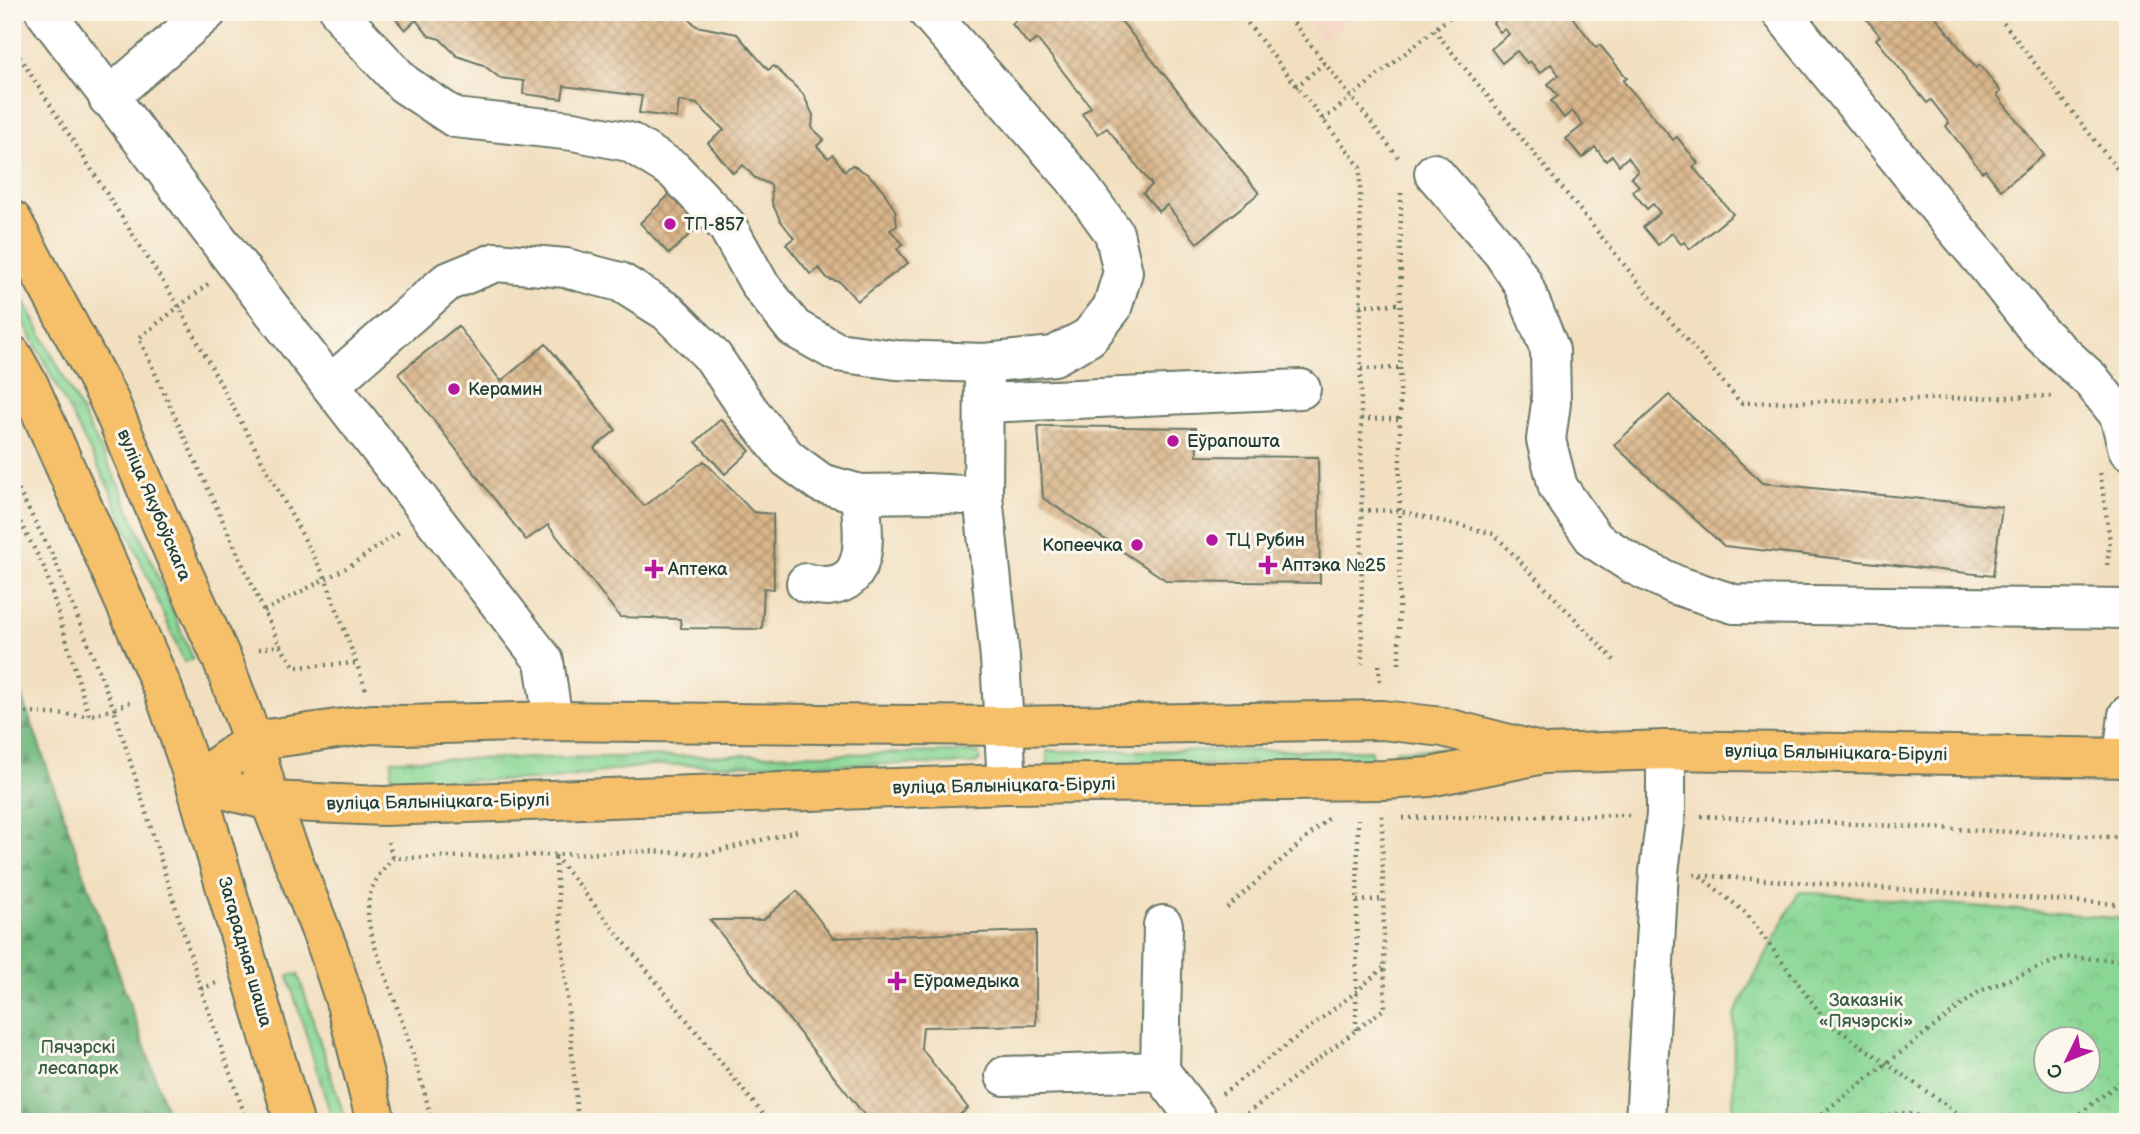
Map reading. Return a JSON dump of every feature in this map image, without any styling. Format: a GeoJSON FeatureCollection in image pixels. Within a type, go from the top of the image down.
{"type":"FeatureCollection","features":[{"type":"Feature","properties":{"kind":"main road","name":"вуліца Якубоўскага"},"geometry":{"type":"LineString","coordinates":[[12,220],[108,398],[224,664],[253,741],[271,801]]}},
{"type":"Feature","properties":{"kind":"main road"},"geometry":{"type":"LineString","coordinates":[[12,355],[29,385],[143,640],[195,782]]}},
{"type":"Feature","properties":{"kind":"main road","name":"вуліца Бялыніцкага-Бірулі"},"geometry":{"type":"LineString","coordinates":[[195,782],[253,741],[372,724],[553,721],[1005,726],[1382,720],[1443,727],[1544,754]]}},
{"type":"Feature","properties":{"kind":"main road","name":"вуліца Бялыніцкага-Бірулі"},"geometry":{"type":"LineString","coordinates":[[195,782],[271,801],[383,806],[1007,784],[1385,779],[1430,777],[1544,754],[1666,750],[2126,758]]}},
{"type":"Feature","properties":{"kind":"main road","name":"Загарадная шаша"},"geometry":{"type":"LineString","coordinates":[[195,782],[294,1122]]}},
{"type":"Feature","properties":{"kind":"main road"},"geometry":{"type":"LineString","coordinates":[[271,801],[332,960],[376,1122]]}},
{"type":"Feature","properties":{"kind":"street"},"geometry":{"type":"LineString","coordinates":[[45,12],[108,98],[544,661],[553,721]]}},
{"type":"Feature","properties":{"kind":"street"},"geometry":{"type":"LineString","coordinates":[[340,12],[404,83],[455,118],[573,131],[629,142],[674,170],[727,226],[760,285],[794,328],[837,352],[896,360],[984,363],[1054,356],[1088,337],[1112,308],[1123,272],[1114,233],[1074,177],[928,12]]}},
{"type":"Feature","properties":{"kind":"street"},"geometry":{"type":"LineString","coordinates":[[1781,12],[2040,333],[2091,380],[2119,415],[2113,456]]}},
{"type":"Feature","properties":{"kind":"street"},"geometry":{"type":"LineString","coordinates":[[108,98],[197,15]]}},
{"type":"Feature","properties":{"kind":"street"},"geometry":{"type":"LineString","coordinates":[[1412,174],[1502,252],[1522,282],[1550,350],[1550,403],[1546,440],[1558,487],[1595,540],[1634,565],[1676,585],[1734,604],[2128,609]]}},
{"type":"Feature","properties":{"kind":"street"},"geometry":{"type":"LineString","coordinates":[[331,384],[447,282],[496,262],[566,268],[620,282],[668,312],[713,357],[748,409],[787,458],[821,483],[860,494],[983,496]]}},
{"type":"Feature","properties":{"kind":"street"},"geometry":{"type":"LineString","coordinates":[[984,363],[983,496],[1005,726],[1007,784]]}},
{"type":"Feature","properties":{"kind":"street"},"geometry":{"type":"LineString","coordinates":[[984,402],[1301,389]]}},
{"type":"Feature","properties":{"kind":"street"},"geometry":{"type":"LineString","coordinates":[[806,583],[829,586],[846,580],[859,569],[863,542],[860,494]]}},
{"type":"Feature","properties":{"kind":"street"},"geometry":{"type":"LineString","coordinates":[[2126,758],[2128,715]]}},
{"type":"Feature","properties":{"kind":"street"},"geometry":{"type":"LineString","coordinates":[[1645,1122],[1659,872],[1666,815],[1666,750]]}},
{"type":"Feature","properties":{"kind":"street"},"geometry":{"type":"LineString","coordinates":[[1163,925],[1160,1071],[1196,1118]]}},
{"type":"Feature","properties":{"kind":"street"},"geometry":{"type":"LineString","coordinates":[[1005,1076],[1160,1071]]}},
{"type":"Feature","properties":{"kind":"path"},"geometry":{"type":"LineString","coordinates":[[1239,12],[1360,167],[1362,664]]}},
{"type":"Feature","properties":{"kind":"path"},"geometry":{"type":"LineString","coordinates":[[1285,12],[1412,174],[1401,304],[1399,664]]}},
{"type":"Feature","properties":{"kind":"path"},"geometry":{"type":"LineString","coordinates":[[1322,120],[1456,12]]}},
{"type":"Feature","properties":{"kind":"path"},"geometry":{"type":"LineString","coordinates":[[1995,12],[2120,173],[2128,173]]}},
{"type":"Feature","properties":{"kind":"path"},"geometry":{"type":"LineString","coordinates":[[1434,30],[1656,304],[1741,403],[2057,396]]}},
{"type":"Feature","properties":{"kind":"path"},"geometry":{"type":"LineString","coordinates":[[12,45],[178,307],[326,579],[358,663],[369,701]]}},
{"type":"Feature","properties":{"kind":"path"},"geometry":{"type":"LineString","coordinates":[[1296,86],[1324,63]]}},
{"type":"Feature","properties":{"kind":"path"},"geometry":{"type":"LineString","coordinates":[[1360,305],[1401,304]]}},
{"type":"Feature","properties":{"kind":"path"},"geometry":{"type":"LineString","coordinates":[[178,307],[139,338],[280,646],[295,667],[358,663]]}},
{"type":"Feature","properties":{"kind":"path"},"geometry":{"type":"LineString","coordinates":[[1361,369],[1400,368]]}},
{"type":"Feature","properties":{"kind":"path"},"geometry":{"type":"LineString","coordinates":[[1361,419],[1400,419]]}},
{"type":"Feature","properties":{"kind":"path"},"geometry":{"type":"LineString","coordinates":[[2107,566],[2113,456]]}},
{"type":"Feature","properties":{"kind":"path"},"geometry":{"type":"LineString","coordinates":[[12,478],[54,558],[114,709],[201,989],[247,1122]]}},
{"type":"Feature","properties":{"kind":"path"},"geometry":{"type":"LineString","coordinates":[[12,507],[45,569],[89,716]]}},
{"type":"Feature","properties":{"kind":"path"},"geometry":{"type":"LineString","coordinates":[[1361,510],[1400,511],[1494,534],[1615,662]]}},
{"type":"Feature","properties":{"kind":"path"},"geometry":{"type":"LineString","coordinates":[[264,611],[350,566],[429,511]]}},
{"type":"Feature","properties":{"kind":"path"},"geometry":{"type":"LineString","coordinates":[[259,649],[280,646]]}},
{"type":"Feature","properties":{"kind":"path"},"geometry":{"type":"LineString","coordinates":[[12,712],[89,716],[138,699]]}},
{"type":"Feature","properties":{"kind":"path"},"geometry":{"type":"LineString","coordinates":[[1348,819],[1666,815],[2128,838]]}},
{"type":"Feature","properties":{"kind":"path"},"geometry":{"type":"LineString","coordinates":[[1236,1122],[1385,1007],[1382,818]]}},
{"type":"Feature","properties":{"kind":"path"},"geometry":{"type":"LineString","coordinates":[[1314,819],[1338,819]]}},
{"type":"Feature","properties":{"kind":"path"},"geometry":{"type":"LineString","coordinates":[[1227,908],[1328,819]]}},
{"type":"Feature","properties":{"kind":"path"},"geometry":{"type":"LineString","coordinates":[[1356,1030],[1358,819]]}},
{"type":"Feature","properties":{"kind":"path"},"geometry":{"type":"LineString","coordinates":[[432,1122],[421,1078],[372,936],[368,910],[372,885],[393,858],[647,851],[706,854],[812,827]]}},
{"type":"Feature","properties":{"kind":"path"},"geometry":{"type":"LineString","coordinates":[[388,841],[393,858]]}},
{"type":"Feature","properties":{"kind":"path"},"geometry":{"type":"LineString","coordinates":[[554,855],[578,1122]]}},
{"type":"Feature","properties":{"kind":"path"},"geometry":{"type":"LineString","coordinates":[[554,855],[769,1122]]}},
{"type":"Feature","properties":{"kind":"path"},"geometry":{"type":"LineString","coordinates":[[1659,872],[2128,905]]}},
{"type":"Feature","properties":{"kind":"path"},"geometry":{"type":"LineString","coordinates":[[1699,875],[1746,913],[1826,1021],[1968,1122]]}},
{"type":"Feature","properties":{"kind":"path"},"geometry":{"type":"LineString","coordinates":[[1357,901],[1383,899]]}},
{"type":"Feature","properties":{"kind":"path"},"geometry":{"type":"LineString","coordinates":[[1811,1122],[1980,991],[2065,957],[2128,961]]}},
{"type":"Feature","properties":{"kind":"path"},"geometry":{"type":"LineString","coordinates":[[1196,1118],[1384,968]]}},
{"type":"Feature","properties":{"kind":"path"},"geometry":{"type":"LineString","coordinates":[[201,989],[223,981]]}},
{"type":"Feature","properties":{"kind":"path"},"geometry":{"type":"LineString","coordinates":[[2069,1122],[2128,1076]]}},
{"type":"Feature","properties":{"kind":"path"},"geometry":{"type":"LineString","coordinates":[[1847,1122],[1902,1113],[1968,1122]]}},
{"type":"Feature","properties":{"kind":"path"},"geometry":{"type":"LineString","coordinates":[[2096,1122],[2128,1113]]}},
{"type":"Feature","properties":{"kind":"shaded area"},"geometry":{"type":"Polygon","coordinates":[[[1300,12],[1358,12],[1322,41],[1300,12]]]}},
{"type":"Feature","properties":{"kind":"green space"},"geometry":{"type":"Polygon","coordinates":[[[12,277],[118,483],[193,659],[184,662],[109,488],[12,299],[12,277]]]}},
{"type":"Feature","properties":{"kind":"green space","name":"Пячэрскі лесапарк"},"geometry":{"type":"Polygon","coordinates":[[[12,667],[171,1122],[12,1122],[12,667]]]}},
{"type":"Feature","properties":{"kind":"green space"},"geometry":{"type":"Polygon","coordinates":[[[1439,749],[1440,757],[1396,760],[1395,750],[1439,749]]]}},
{"type":"Feature","properties":{"kind":"green space"},"geometry":{"type":"Polygon","coordinates":[[[1371,750],[1372,760],[1048,770],[1047,751],[1371,750]]]}},
{"type":"Feature","properties":{"kind":"green space"},"geometry":{"type":"Polygon","coordinates":[[[979,754],[980,760],[974,764],[651,765],[547,780],[391,781],[391,760],[979,754]]]}},
{"type":"Feature","properties":{"kind":"green space","name":"Заказнік «Пячэрскі»"},"geometry":{"type":"Polygon","coordinates":[[[1799,892],[2128,919],[2128,1122],[1733,1122],[1734,1015],[1799,892]]]}},
{"type":"Feature","properties":{"kind":"green space"},"geometry":{"type":"Polygon","coordinates":[[[298,974],[346,1122],[333,1122],[288,976],[298,974]]]}},
{"type":"Feature","properties":{"kind":"building"},"geometry":{"type":"Polygon","coordinates":[[[390,12],[598,12],[622,15],[627,12],[680,12],[696,26],[737,34],[768,70],[774,66],[803,94],[813,115],[812,128],[824,139],[817,146],[828,158],[833,155],[845,171],[852,165],[869,175],[883,190],[895,210],[897,226],[890,230],[903,244],[897,249],[908,263],[857,301],[840,282],[828,279],[819,268],[811,275],[786,244],[794,238],[780,220],[772,203],[771,185],[755,178],[743,165],[733,173],[708,143],[724,130],[697,104],[679,101],[677,118],[639,113],[642,96],[564,86],[562,99],[523,94],[524,81],[500,78],[483,65],[457,56],[440,39],[429,36],[416,20],[405,30],[390,12]]]}},
{"type":"Feature","properties":{"kind":"building"},"geometry":{"type":"Polygon","coordinates":[[[1016,12],[1114,12],[1259,193],[1197,243],[1167,205],[1159,212],[1143,193],[1152,185],[1107,128],[1098,134],[1082,114],[1091,107],[1037,39],[1029,45],[1012,24],[1020,17],[1016,12]]]}},
{"type":"Feature","properties":{"kind":"building"},"geometry":{"type":"Polygon","coordinates":[[[1491,12],[1568,12],[1596,47],[1600,45],[1627,78],[1623,81],[1673,140],[1677,137],[1698,163],[1693,167],[1733,214],[1690,249],[1684,242],[1681,244],[1672,233],[1658,245],[1643,227],[1660,213],[1653,204],[1647,209],[1632,191],[1639,186],[1631,177],[1638,171],[1628,157],[1619,165],[1612,155],[1606,161],[1595,147],[1582,158],[1566,139],[1583,125],[1572,111],[1564,118],[1551,101],[1558,96],[1548,84],[1559,75],[1551,64],[1540,73],[1517,51],[1502,63],[1491,49],[1509,34],[1505,29],[1500,32],[1493,23],[1497,19],[1491,12]]]}},
{"type":"Feature","properties":{"kind":"building"},"geometry":{"type":"Polygon","coordinates":[[[1861,12],[1932,12],[1976,68],[1980,65],[2001,92],[1997,95],[2044,155],[2001,190],[1985,170],[1982,172],[1946,126],[1949,123],[1931,100],[1927,103],[1876,39],[1880,36],[1861,12]]]}},
{"type":"Feature","properties":{"kind":"building","name":"ТП-857"},"geometry":{"type":"Polygon","coordinates":[[[670,194],[700,225],[669,254],[640,223],[670,194]]]}},
{"type":"Feature","properties":{"kind":"building"},"geometry":{"type":"Polygon","coordinates":[[[458,326],[501,381],[546,344],[616,430],[594,448],[644,506],[704,461],[753,512],[773,514],[774,589],[764,588],[762,629],[681,628],[680,619],[620,617],[548,525],[526,540],[398,374],[458,326]]]}},
{"type":"Feature","properties":{"kind":"building"},"geometry":{"type":"Polygon","coordinates":[[[1669,395],[1762,483],[2002,507],[1993,576],[1724,546],[1614,445],[1669,395]]]}},
{"type":"Feature","properties":{"kind":"building"},"geometry":{"type":"Polygon","coordinates":[[[721,419],[750,451],[725,474],[696,442],[721,419]]]}},
{"type":"Feature","properties":{"kind":"building","name":"ТЦ Рубин"},"geometry":{"type":"Polygon","coordinates":[[[1038,426],[1196,428],[1197,456],[1318,457],[1320,583],[1167,581],[1043,498],[1038,426]]]}},
{"type":"Feature","properties":{"kind":"building","name":"Еўрамедыка"},"geometry":{"type":"Polygon","coordinates":[[[797,891],[833,938],[1036,931],[1036,1025],[923,1027],[921,1048],[968,1108],[951,1122],[870,1122],[710,920],[763,920],[797,891]]]}},
{"type":"Feature","properties":{"kind":"place","name":"ТП-857"},"geometry":{"type":"Point","coordinates":[670,224]}},
{"type":"Feature","properties":{"kind":"place","name":"Керамин"},"geometry":{"type":"Point","coordinates":[454,389]}},
{"type":"Feature","properties":{"kind":"place","name":"Еўрапошта"},"geometry":{"type":"Point","coordinates":[1173,441]}},
{"type":"Feature","properties":{"kind":"place","name":"ТЦ Рубин"},"geometry":{"type":"Point","coordinates":[1212,540]}},
{"type":"Feature","properties":{"kind":"place","name":"Копеечка"},"geometry":{"type":"Point","coordinates":[1137,545]}},
{"type":"Feature","properties":{"kind":"place","name":"Аптэка №25"},"geometry":{"type":"Point","coordinates":[1268,565]}},
{"type":"Feature","properties":{"kind":"place","name":"Аптека"},"geometry":{"type":"Point","coordinates":[654,569]}},
{"type":"Feature","properties":{"kind":"place","name":"Еўрамедыка"},"geometry":{"type":"Point","coordinates":[897,981]}}]}
